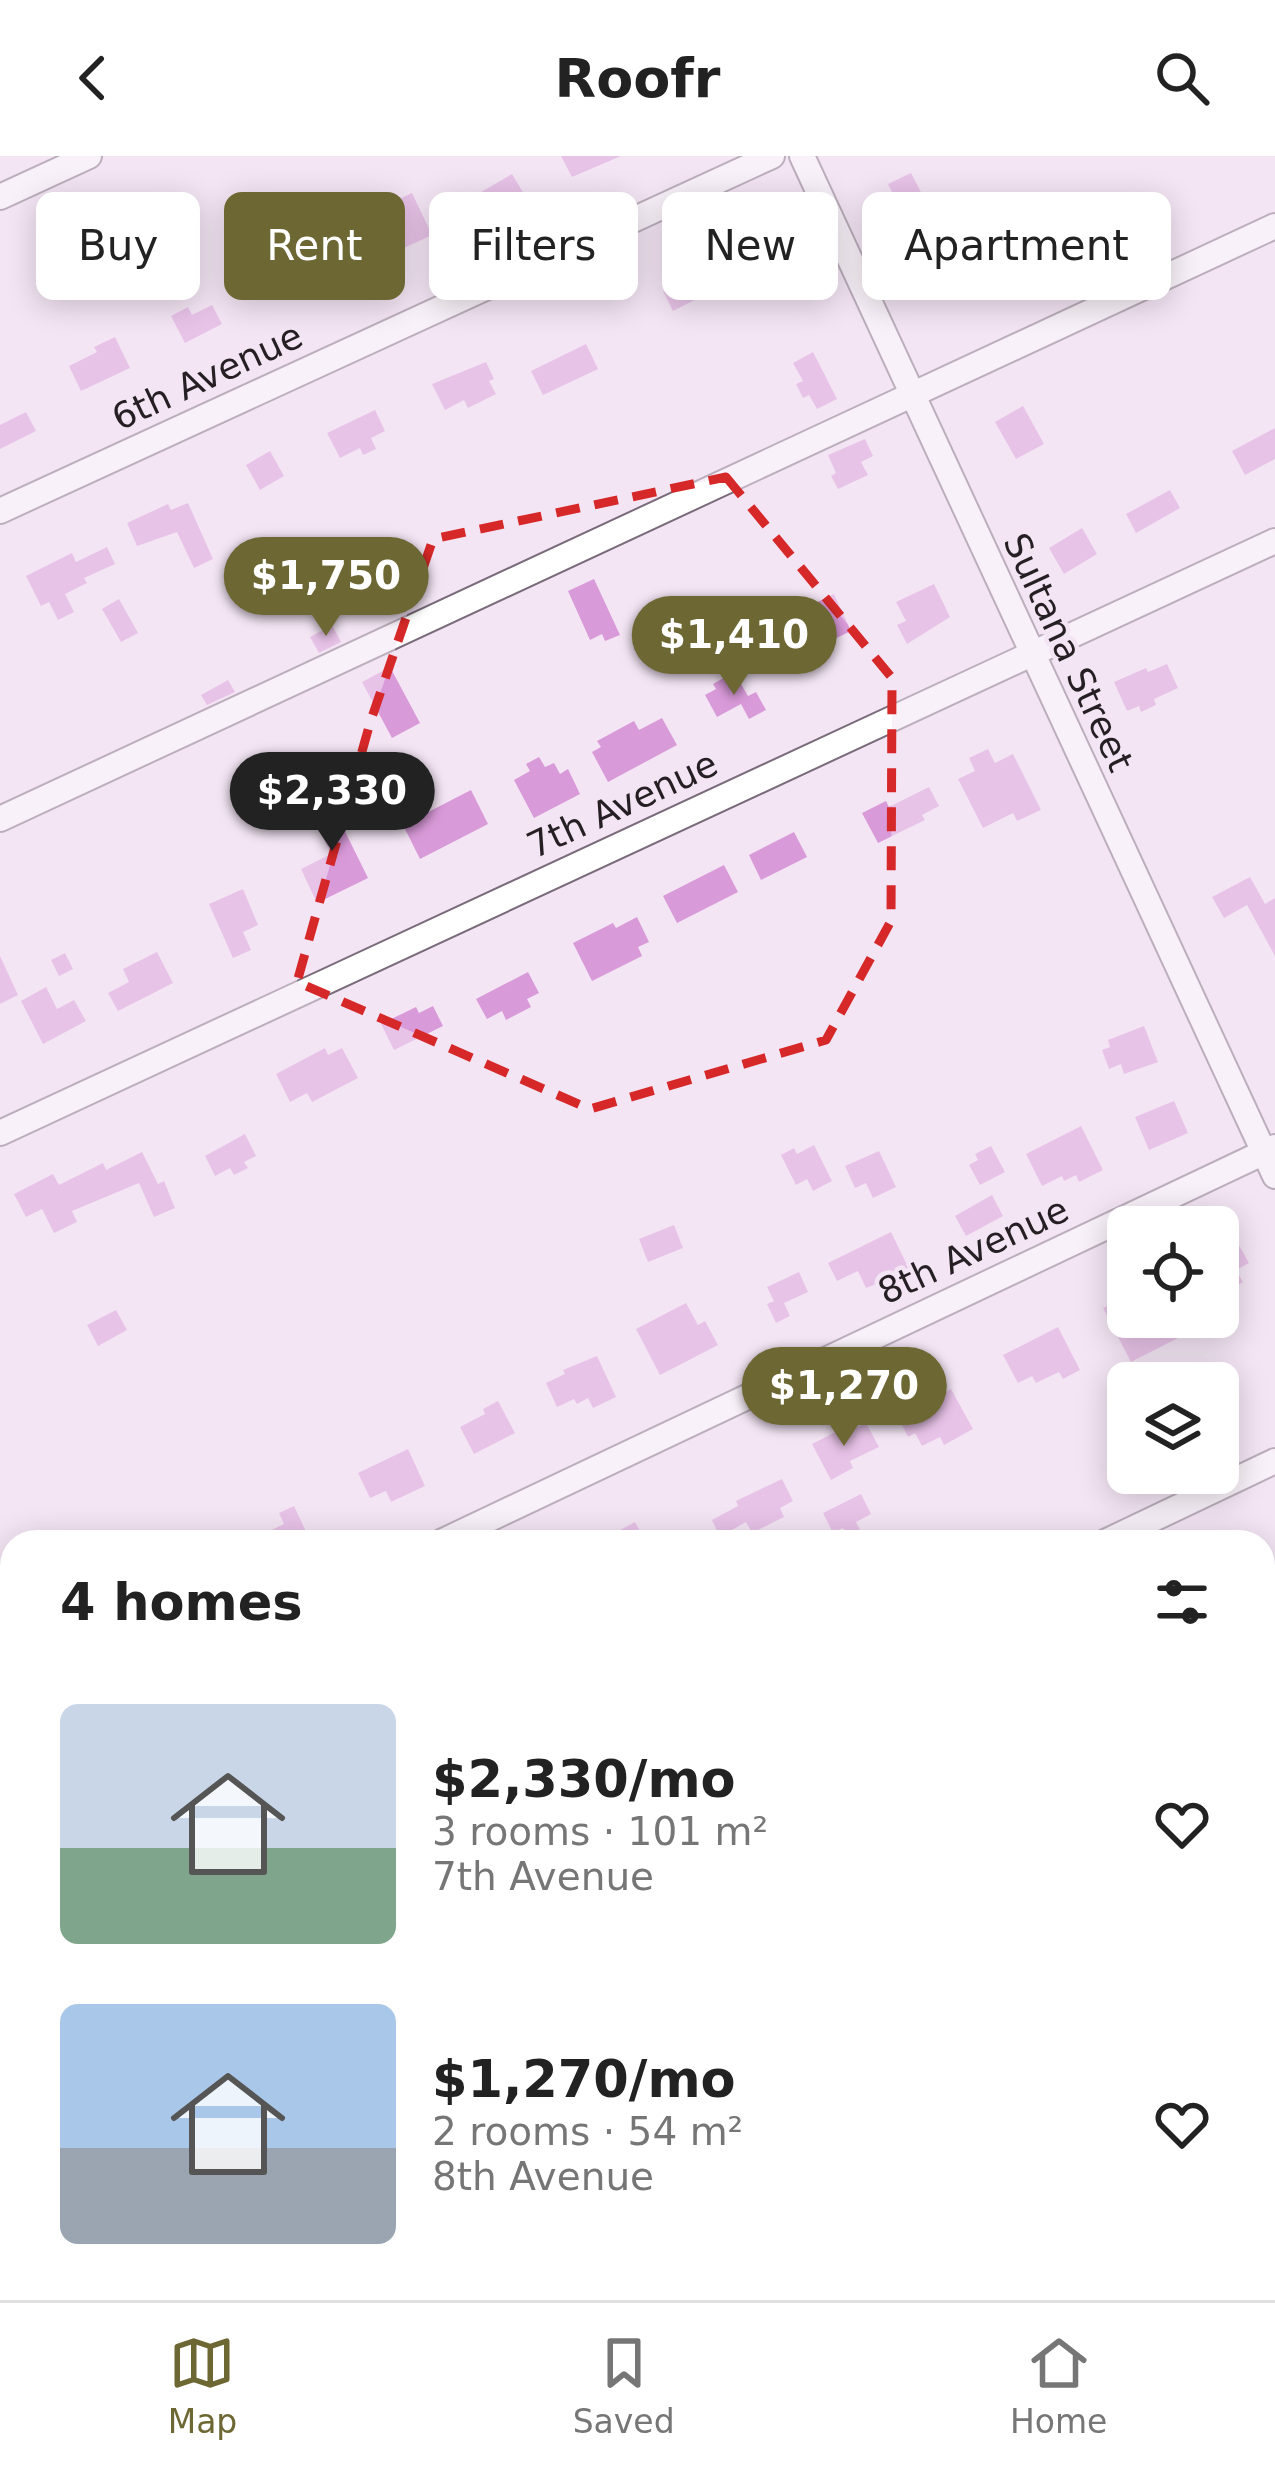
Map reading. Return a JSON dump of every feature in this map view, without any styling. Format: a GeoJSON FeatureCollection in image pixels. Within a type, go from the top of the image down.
{"type":"FeatureCollection","features":[{"type":"Feature","properties":{"kind":"street"},"geometry":{"type":"LineString","coordinates":[[0,197],[89,156]]}},
{"type":"Feature","properties":{"kind":"street","name":"6th Avenue"},"geometry":{"type":"LineString","coordinates":[[0,511],[772,156]]}},
{"type":"Feature","properties":{"kind":"street","name":"Sultana Street"},"geometry":{"type":"LineString","coordinates":[[802,156],[1030,655],[1269,1150],[1275,1176]]}},
{"type":"Feature","properties":{"kind":"street"},"geometry":{"type":"LineString","coordinates":[[0,819],[1275,226]]}},
{"type":"Feature","properties":{"kind":"street","name":"7th Avenue"},"geometry":{"type":"LineString","coordinates":[[0,1132],[1275,541]]}},
{"type":"Feature","properties":{"kind":"street","name":"8th Avenue"},"geometry":{"type":"LineString","coordinates":[[466,1530],[1269,1150]]}},
{"type":"Feature","properties":{"kind":"street"},"geometry":{"type":"LineString","coordinates":[[1130,1530],[1275,1461]]}},
{"type":"Feature","properties":{"kind":"highlighted area"},"geometry":{"type":"Polygon","coordinates":[[[726,477],[892,678],[891,921],[826,1040],[590,1109],[297,982],[370,723],[433,539],[726,477]]]}},
{"type":"Feature","properties":{"kind":"building"},"geometry":{"type":"Polygon","coordinates":[[[561,156],[621,156],[572,177],[561,156]]]}},
{"type":"Feature","properties":{"kind":"building"},"geometry":{"type":"Polygon","coordinates":[[[911,173],[921,192],[892,192],[888,184],[911,173]]]}},
{"type":"Feature","properties":{"kind":"building"},"geometry":{"type":"Polygon","coordinates":[[[512,174],[523,192],[481,192],[512,174]]]}},
{"type":"Feature","properties":{"kind":"building"},"geometry":{"type":"Polygon","coordinates":[[[412,193],[429,236],[405,248],[405,196],[412,193]]]}},
{"type":"Feature","properties":{"kind":"building"},"geometry":{"type":"Polygon","coordinates":[[[668,300],[695,300],[673,311],[668,300]]]}},
{"type":"Feature","properties":{"kind":"building"},"geometry":{"type":"Polygon","coordinates":[[[212,305],[222,324],[185,343],[171,316],[188,307],[192,315],[212,305]]]}},
{"type":"Feature","properties":{"kind":"building"},"geometry":{"type":"Polygon","coordinates":[[[115,337],[130,368],[81,391],[69,366],[115,337]]]}},
{"type":"Feature","properties":{"kind":"building"},"geometry":{"type":"Polygon","coordinates":[[[586,344],[598,369],[543,395],[531,371],[586,344]]]}},
{"type":"Feature","properties":{"kind":"building"},"geometry":{"type":"Polygon","coordinates":[[[813,352],[837,399],[817,409],[809,395],[803,398],[796,384],[803,381],[793,363],[813,352]]]}},
{"type":"Feature","properties":{"kind":"building"},"geometry":{"type":"Polygon","coordinates":[[[486,362],[496,394],[468,408],[464,400],[445,410],[432,384],[486,362]]]}},
{"type":"Feature","properties":{"kind":"building"},"geometry":{"type":"Polygon","coordinates":[[[1023,406],[1044,444],[1016,459],[995,422],[1023,406]]]}},
{"type":"Feature","properties":{"kind":"building"},"geometry":{"type":"Polygon","coordinates":[[[375,410],[385,431],[371,438],[376,449],[363,455],[360,448],[340,458],[327,433],[375,410]]]}},
{"type":"Feature","properties":{"kind":"building"},"geometry":{"type":"Polygon","coordinates":[[[26,412],[36,431],[0,449],[0,425],[26,412]]]}},
{"type":"Feature","properties":{"kind":"building"},"geometry":{"type":"Polygon","coordinates":[[[1275,428],[1275,459],[1245,475],[1232,451],[1275,428]]]}},
{"type":"Feature","properties":{"kind":"building"},"geometry":{"type":"Polygon","coordinates":[[[865,439],[873,456],[861,462],[868,475],[838,489],[828,455],[865,439]]]}},
{"type":"Feature","properties":{"kind":"building"},"geometry":{"type":"Polygon","coordinates":[[[270,451],[284,476],[260,490],[246,465],[270,451]]]}},
{"type":"Feature","properties":{"kind":"building"},"geometry":{"type":"Polygon","coordinates":[[[1170,490],[1180,508],[1136,533],[1126,514],[1170,490]]]}},
{"type":"Feature","properties":{"kind":"building"},"geometry":{"type":"Polygon","coordinates":[[[188,503],[213,559],[194,568],[177,532],[137,546],[127,523],[168,504],[171,510],[188,503]]]}},
{"type":"Feature","properties":{"kind":"building"},"geometry":{"type":"Polygon","coordinates":[[[1082,528],[1097,554],[1064,574],[1049,548],[1082,528]]]}},
{"type":"Feature","properties":{"kind":"building"},"geometry":{"type":"Polygon","coordinates":[[[107,547],[115,564],[84,578],[87,583],[65,594],[74,612],[58,620],[49,602],[41,606],[26,576],[72,553],[76,562],[107,547]]]}},
{"type":"Feature","properties":{"kind":"building"},"geometry":{"type":"Polygon","coordinates":[[[594,579],[620,635],[605,641],[602,634],[590,640],[568,591],[594,579]]]}},
{"type":"Feature","properties":{"kind":"building"},"geometry":{"type":"Polygon","coordinates":[[[934,584],[950,617],[907,644],[897,625],[906,621],[896,602],[934,584]]]}},
{"type":"Feature","properties":{"kind":"building"},"geometry":{"type":"Polygon","coordinates":[[[834,594],[851,631],[820,646],[814,635],[798,643],[786,617],[834,594]]]}},
{"type":"Feature","properties":{"kind":"building"},"geometry":{"type":"Polygon","coordinates":[[[119,599],[138,633],[121,642],[102,609],[119,599]]]}},
{"type":"Feature","properties":{"kind":"building"},"geometry":{"type":"Polygon","coordinates":[[[332,625],[341,642],[319,653],[310,637],[332,625]]]}},
{"type":"Feature","properties":{"kind":"building"},"geometry":{"type":"Polygon","coordinates":[[[1167,664],[1178,688],[1154,699],[1156,705],[1141,712],[1139,706],[1127,711],[1114,682],[1167,664]]]}},
{"type":"Feature","properties":{"kind":"building"},"geometry":{"type":"Polygon","coordinates":[[[390,667],[420,723],[392,738],[362,682],[390,667]]]}},
{"type":"Feature","properties":{"kind":"building"},"geometry":{"type":"Polygon","coordinates":[[[734,672],[748,696],[756,692],[766,710],[749,719],[741,704],[717,717],[705,695],[716,689],[713,684],[734,672]]]}},
{"type":"Feature","properties":{"kind":"building"},"geometry":{"type":"Polygon","coordinates":[[[228,680],[235,692],[207,705],[201,695],[228,680]]]}},
{"type":"Feature","properties":{"kind":"building"},"geometry":{"type":"Polygon","coordinates":[[[662,718],[677,745],[608,782],[592,752],[601,747],[597,741],[634,721],[639,730],[662,718]]]}},
{"type":"Feature","properties":{"kind":"building"},"geometry":{"type":"Polygon","coordinates":[[[988,749],[995,763],[1013,754],[1041,810],[1017,821],[1013,813],[983,828],[958,779],[975,771],[969,758],[988,749]]]}},
{"type":"Feature","properties":{"kind":"building"},"geometry":{"type":"Polygon","coordinates":[[[539,757],[545,767],[554,763],[560,774],[568,769],[580,794],[534,818],[514,780],[530,771],[526,764],[539,757]]]}},
{"type":"Feature","properties":{"kind":"building"},"geometry":{"type":"Polygon","coordinates":[[[929,787],[939,806],[922,815],[925,820],[878,843],[862,813],[886,801],[889,807],[929,787]]]}},
{"type":"Feature","properties":{"kind":"building"},"geometry":{"type":"Polygon","coordinates":[[[471,790],[488,824],[420,859],[403,825],[471,790]]]}},
{"type":"Feature","properties":{"kind":"building"},"geometry":{"type":"Polygon","coordinates":[[[325,791],[368,878],[317,903],[301,869],[331,854],[304,801],[325,791]]]}},
{"type":"Feature","properties":{"kind":"building"},"geometry":{"type":"Polygon","coordinates":[[[794,832],[807,857],[761,880],[749,855],[794,832]]]}},
{"type":"Feature","properties":{"kind":"building"},"geometry":{"type":"Polygon","coordinates":[[[724,865],[738,892],[677,923],[663,896],[724,865]]]}},
{"type":"Feature","properties":{"kind":"building"},"geometry":{"type":"Polygon","coordinates":[[[1250,877],[1265,904],[1275,898],[1275,956],[1247,905],[1224,918],[1212,897],[1250,877]]]}},
{"type":"Feature","properties":{"kind":"building"},"geometry":{"type":"Polygon","coordinates":[[[243,889],[258,925],[243,932],[251,950],[233,958],[209,904],[243,889]]]}},
{"type":"Feature","properties":{"kind":"building"},"geometry":{"type":"Polygon","coordinates":[[[637,917],[649,942],[638,947],[642,956],[592,981],[573,943],[637,917]]]}},
{"type":"Feature","properties":{"kind":"building"},"geometry":{"type":"Polygon","coordinates":[[[157,952],[173,983],[118,1011],[108,993],[129,982],[123,969],[157,952]]]}},
{"type":"Feature","properties":{"kind":"building"},"geometry":{"type":"Polygon","coordinates":[[[65,953],[73,969],[59,976],[51,960],[65,953]]]}},
{"type":"Feature","properties":{"kind":"building"},"geometry":{"type":"Polygon","coordinates":[[[0,956],[18,995],[0,1004],[0,956]]]}},
{"type":"Feature","properties":{"kind":"building"},"geometry":{"type":"Polygon","coordinates":[[[528,972],[539,993],[527,999],[531,1007],[506,1020],[502,1011],[487,1019],[476,999],[528,972]]]}},
{"type":"Feature","properties":{"kind":"building"},"geometry":{"type":"Polygon","coordinates":[[[46,987],[57,1009],[74,1000],[86,1021],[43,1044],[21,1001],[46,987]]]}},
{"type":"Feature","properties":{"kind":"building"},"geometry":{"type":"Polygon","coordinates":[[[433,1006],[443,1026],[394,1050],[381,1024],[416,1007],[419,1013],[433,1006]]]}},
{"type":"Feature","properties":{"kind":"building"},"geometry":{"type":"Polygon","coordinates":[[[1144,1026],[1158,1062],[1124,1074],[1121,1064],[1109,1069],[1102,1050],[1110,1047],[1108,1040],[1144,1026]]]}},
{"type":"Feature","properties":{"kind":"building"},"geometry":{"type":"Polygon","coordinates":[[[325,1048],[328,1055],[342,1048],[358,1078],[312,1102],[307,1093],[290,1102],[276,1074],[325,1048]]]}},
{"type":"Feature","properties":{"kind":"building"},"geometry":{"type":"Polygon","coordinates":[[[1174,1101],[1188,1133],[1149,1150],[1135,1117],[1174,1101]]]}},
{"type":"Feature","properties":{"kind":"building"},"geometry":{"type":"Polygon","coordinates":[[[1081,1126],[1103,1170],[1079,1182],[1076,1175],[1064,1181],[1062,1176],[1042,1186],[1026,1154],[1081,1126]]]}},
{"type":"Feature","properties":{"kind":"building"},"geometry":{"type":"Polygon","coordinates":[[[245,1134],[256,1156],[244,1162],[248,1168],[234,1175],[230,1168],[215,1176],[205,1156],[245,1134]]]}},
{"type":"Feature","properties":{"kind":"building"},"geometry":{"type":"Polygon","coordinates":[[[814,1145],[832,1181],[813,1191],[807,1179],[796,1185],[781,1155],[794,1148],[797,1154],[814,1145]]]}},
{"type":"Feature","properties":{"kind":"building"},"geometry":{"type":"Polygon","coordinates":[[[991,1146],[1005,1172],[980,1185],[969,1165],[978,1160],[975,1154],[991,1146]]]}},
{"type":"Feature","properties":{"kind":"building"},"geometry":{"type":"Polygon","coordinates":[[[879,1151],[896,1187],[873,1198],[866,1183],[855,1188],[845,1166],[879,1151]]]}},
{"type":"Feature","properties":{"kind":"building"},"geometry":{"type":"Polygon","coordinates":[[[142,1152],[158,1184],[164,1181],[175,1208],[154,1217],[139,1183],[72,1211],[77,1222],[54,1233],[42,1209],[26,1217],[14,1194],[53,1174],[59,1185],[103,1163],[106,1170],[142,1152]]]}},
{"type":"Feature","properties":{"kind":"building"},"geometry":{"type":"Polygon","coordinates":[[[992,1195],[1003,1216],[966,1236],[955,1216],[992,1195]]]}},
{"type":"Feature","properties":{"kind":"building"},"geometry":{"type":"Polygon","coordinates":[[[674,1225],[683,1248],[648,1262],[639,1239],[674,1225]]]}},
{"type":"Feature","properties":{"kind":"building"},"geometry":{"type":"Polygon","coordinates":[[[891,1232],[910,1271],[866,1288],[858,1271],[837,1281],[828,1263],[891,1232]]]}},
{"type":"Feature","properties":{"kind":"building"},"geometry":{"type":"Polygon","coordinates":[[[1239,1245],[1249,1263],[1239,1268],[1239,1245]]]}},
{"type":"Feature","properties":{"kind":"building"},"geometry":{"type":"Polygon","coordinates":[[[799,1272],[808,1292],[784,1303],[790,1316],[776,1323],[767,1304],[774,1301],[767,1287],[799,1272]]]}},
{"type":"Feature","properties":{"kind":"building"},"geometry":{"type":"Polygon","coordinates":[[[686,1303],[698,1325],[705,1321],[718,1345],[660,1375],[636,1329],[686,1303]]]}},
{"type":"Feature","properties":{"kind":"building"},"geometry":{"type":"Polygon","coordinates":[[[116,1310],[127,1330],[98,1346],[87,1325],[116,1310]]]}},
{"type":"Feature","properties":{"kind":"building"},"geometry":{"type":"Polygon","coordinates":[[[1058,1327],[1080,1370],[1063,1379],[1059,1372],[1036,1383],[1032,1376],[1018,1383],[1003,1355],[1058,1327]]]}},
{"type":"Feature","properties":{"kind":"building"},"geometry":{"type":"Polygon","coordinates":[[[1119,1338],[1178,1338],[1131,1362],[1119,1338]]]}},
{"type":"Feature","properties":{"kind":"building"},"geometry":{"type":"Polygon","coordinates":[[[597,1356],[616,1397],[593,1408],[588,1398],[557,1407],[546,1383],[597,1356]]]}},
{"type":"Feature","properties":{"kind":"building"},"geometry":{"type":"Polygon","coordinates":[[[924,1388],[930,1400],[951,1389],[973,1429],[944,1445],[940,1437],[922,1446],[915,1433],[908,1437],[901,1423],[909,1419],[900,1401],[924,1388]]]}},
{"type":"Feature","properties":{"kind":"building"},"geometry":{"type":"Polygon","coordinates":[[[498,1401],[515,1433],[474,1454],[460,1427],[498,1401]]]}},
{"type":"Feature","properties":{"kind":"building"},"geometry":{"type":"Polygon","coordinates":[[[866,1423],[879,1447],[850,1461],[853,1468],[831,1480],[812,1444],[847,1426],[849,1431],[866,1423]]]}},
{"type":"Feature","properties":{"kind":"building"},"geometry":{"type":"Polygon","coordinates":[[[408,1449],[425,1486],[391,1502],[386,1491],[370,1498],[358,1473],[408,1449]]]}},
{"type":"Feature","properties":{"kind":"building"},"geometry":{"type":"Polygon","coordinates":[[[782,1479],[793,1501],[780,1508],[784,1517],[758,1530],[750,1530],[746,1522],[732,1530],[717,1530],[712,1520],[738,1506],[736,1501],[782,1479]]]}},
{"type":"Feature","properties":{"kind":"building"},"geometry":{"type":"Polygon","coordinates":[[[861,1494],[871,1514],[856,1522],[860,1530],[832,1530],[823,1513],[861,1494]]]}},
{"type":"Feature","properties":{"kind":"building"},"geometry":{"type":"Polygon","coordinates":[[[294,1506],[305,1530],[271,1530],[284,1524],[279,1513],[294,1506]]]}}]}
